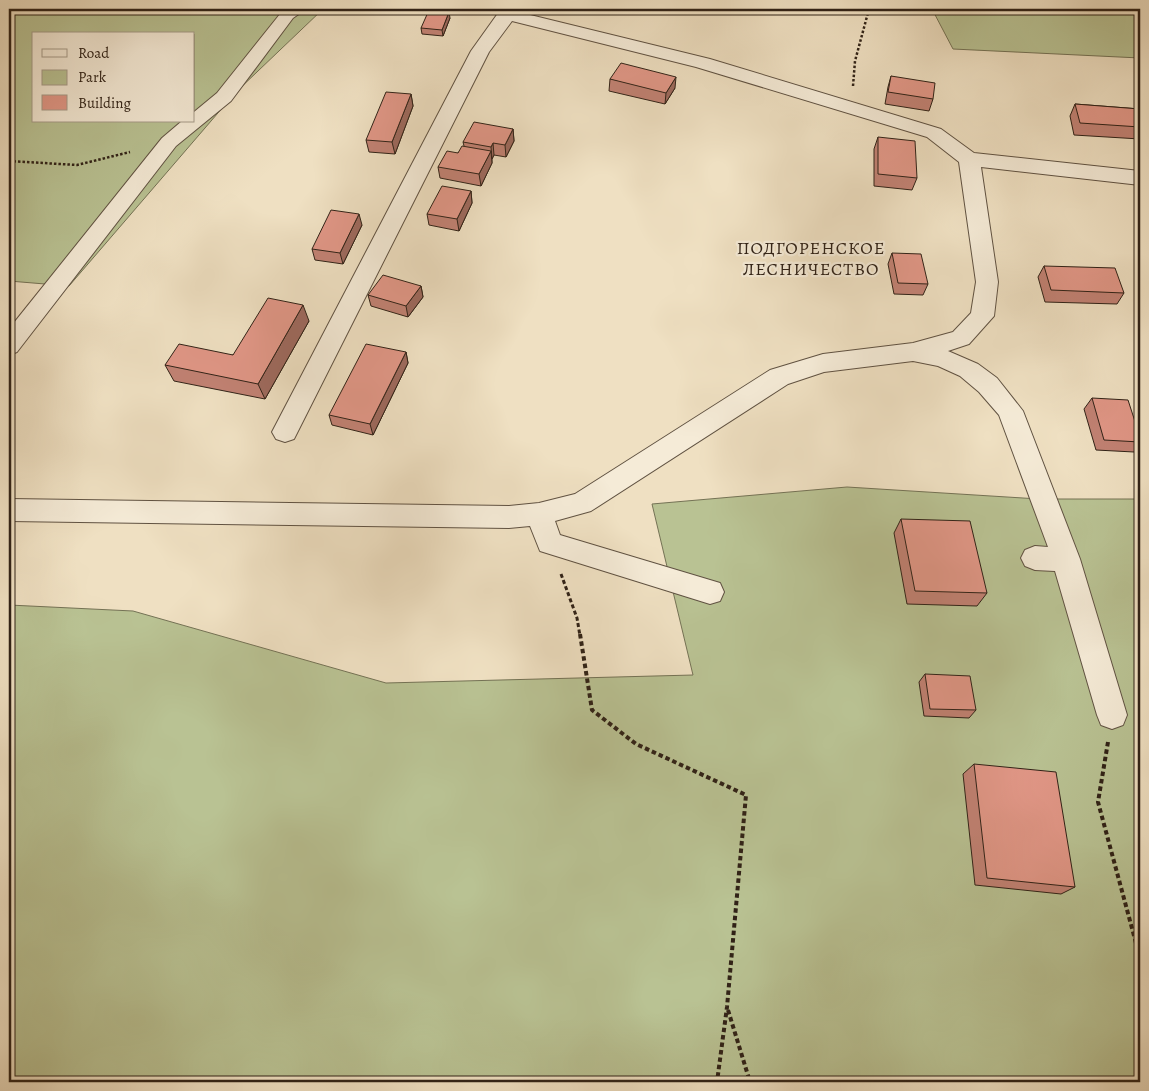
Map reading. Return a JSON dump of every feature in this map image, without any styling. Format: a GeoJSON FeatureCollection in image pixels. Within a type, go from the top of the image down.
{"type":"FeatureCollection","features":[{"type":"Feature","properties":{"kind":"street"},"geometry":{"type":"LineString","coordinates":[[195,121],[224,97],[287,14],[296,9]]}},
{"type":"Feature","properties":{"kind":"street"},"geometry":{"type":"LineString","coordinates":[[285,432],[480,51],[509,12],[703,63],[934,133],[969,159],[1140,178]]}},
{"type":"Feature","properties":{"kind":"street"},"geometry":{"type":"LineString","coordinates":[[9,346],[169,142],[193,122]]}},
{"type":"Feature","properties":{"kind":"street"},"geometry":{"type":"LineString","coordinates":[[9,510],[509,517],[539,514],[582,503],[779,377],[823,363],[912,352],[961,338],[982,316],[986,282],[969,159]]}},
{"type":"Feature","properties":{"kind":"street"},"geometry":{"type":"LineString","coordinates":[[912,352],[943,358],[969,370],[988,385],[1010,411],[1066,559],[1112,715]]}},
{"type":"Feature","properties":{"kind":"street"},"geometry":{"type":"LineString","coordinates":[[539,514],[550,543],[710,592]]}},
{"type":"Feature","properties":{"kind":"street"},"geometry":{"type":"LineString","coordinates":[[1035,558],[1066,559]]}},
{"type":"Feature","properties":{"kind":"path"},"geometry":{"type":"LineString","coordinates":[[851,108],[855,61],[869,9]]}},
{"type":"Feature","properties":{"kind":"path"},"geometry":{"type":"LineString","coordinates":[[9,161],[77,165],[169,142]]}},
{"type":"Feature","properties":{"kind":"path"},"geometry":{"type":"LineString","coordinates":[[550,543],[577,618],[592,710],[636,744],[746,795],[727,1007],[717,1082]]}},
{"type":"Feature","properties":{"kind":"path"},"geometry":{"type":"LineString","coordinates":[[1112,715],[1098,802],[1140,958]]}},
{"type":"Feature","properties":{"kind":"path"},"geometry":{"type":"LineString","coordinates":[[727,1007],[750,1082]]}},
{"type":"Feature","properties":{"kind":"green space"},"geometry":{"type":"Polygon","coordinates":[[[9,9],[323,9],[236,92],[69,286],[9,281],[9,9]]]}},
{"type":"Feature","properties":{"kind":"green space"},"geometry":{"type":"Polygon","coordinates":[[[932,9],[1140,9],[1140,58],[953,49],[932,9]]]}},
{"type":"Feature","properties":{"kind":"green space"},"geometry":{"type":"Polygon","coordinates":[[[847,487],[1039,499],[1140,499],[1140,1082],[9,1082],[9,605],[133,611],[386,683],[693,675],[652,504],[847,487]]]}},
{"type":"Feature","properties":{"kind":"building"},"geometry":{"type":"Polygon","coordinates":[[[429,10],[449,12],[442,30],[421,28],[429,10]]]}},
{"type":"Feature","properties":{"kind":"building"},"geometry":{"type":"Polygon","coordinates":[[[621,63],[676,77],[666,93],[610,79],[621,63]]]}},
{"type":"Feature","properties":{"kind":"building"},"geometry":{"type":"Polygon","coordinates":[[[891,76],[935,83],[933,99],[888,92],[891,76]]]}},
{"type":"Feature","properties":{"kind":"building"},"geometry":{"type":"Polygon","coordinates":[[[386,92],[411,94],[392,142],[366,140],[386,92]]]}},
{"type":"Feature","properties":{"kind":"building"},"geometry":{"type":"Polygon","coordinates":[[[1075,104],[1140,109],[1140,127],[1080,123],[1075,104]]]}},
{"type":"Feature","properties":{"kind":"building"},"geometry":{"type":"Polygon","coordinates":[[[474,122],[513,129],[505,145],[493,143],[491,147],[463,142],[474,122]]]}},
{"type":"Feature","properties":{"kind":"building"},"geometry":{"type":"Polygon","coordinates":[[[878,137],[915,141],[917,178],[878,174],[878,137]]]}},
{"type":"Feature","properties":{"kind":"building"},"geometry":{"type":"Polygon","coordinates":[[[462,146],[491,151],[479,174],[438,167],[447,151],[458,153],[462,146]]]}},
{"type":"Feature","properties":{"kind":"building"},"geometry":{"type":"Polygon","coordinates":[[[442,186],[471,191],[457,219],[427,214],[442,186]]]}},
{"type":"Feature","properties":{"kind":"building"},"geometry":{"type":"Polygon","coordinates":[[[331,210],[359,214],[340,253],[312,249],[331,210]]]}},
{"type":"Feature","properties":{"kind":"building"},"geometry":{"type":"Polygon","coordinates":[[[892,253],[921,254],[928,284],[898,283],[892,253]]]}},
{"type":"Feature","properties":{"kind":"building"},"geometry":{"type":"Polygon","coordinates":[[[1044,266],[1115,268],[1124,293],[1051,290],[1044,266]]]}},
{"type":"Feature","properties":{"kind":"building"},"geometry":{"type":"Polygon","coordinates":[[[383,275],[421,286],[406,306],[368,295],[383,275]]]}},
{"type":"Feature","properties":{"kind":"building"},"geometry":{"type":"Polygon","coordinates":[[[268,298],[303,305],[258,384],[165,365],[179,344],[233,355],[268,298]]]}},
{"type":"Feature","properties":{"kind":"building"},"geometry":{"type":"Polygon","coordinates":[[[366,344],[406,352],[370,424],[329,415],[366,344]]]}},
{"type":"Feature","properties":{"kind":"building"},"geometry":{"type":"Polygon","coordinates":[[[1092,398],[1128,400],[1140,442],[1104,440],[1092,398]]]}},
{"type":"Feature","properties":{"kind":"building"},"geometry":{"type":"Polygon","coordinates":[[[901,519],[970,521],[987,593],[915,591],[901,519]]]}},
{"type":"Feature","properties":{"kind":"building"},"geometry":{"type":"Polygon","coordinates":[[[925,674],[970,676],[976,710],[930,709],[925,674]]]}},
{"type":"Feature","properties":{"kind":"building"},"geometry":{"type":"Polygon","coordinates":[[[974,764],[1056,772],[1075,887],[987,878],[974,764]]]}},
{"type":"Feature","properties":{"kind":"district","name":"ПОДГОРЕНСКОЕ ЛЕСНИЧЕСТВО"},"geometry":{"type":"Point","coordinates":[811,258]}}]}
